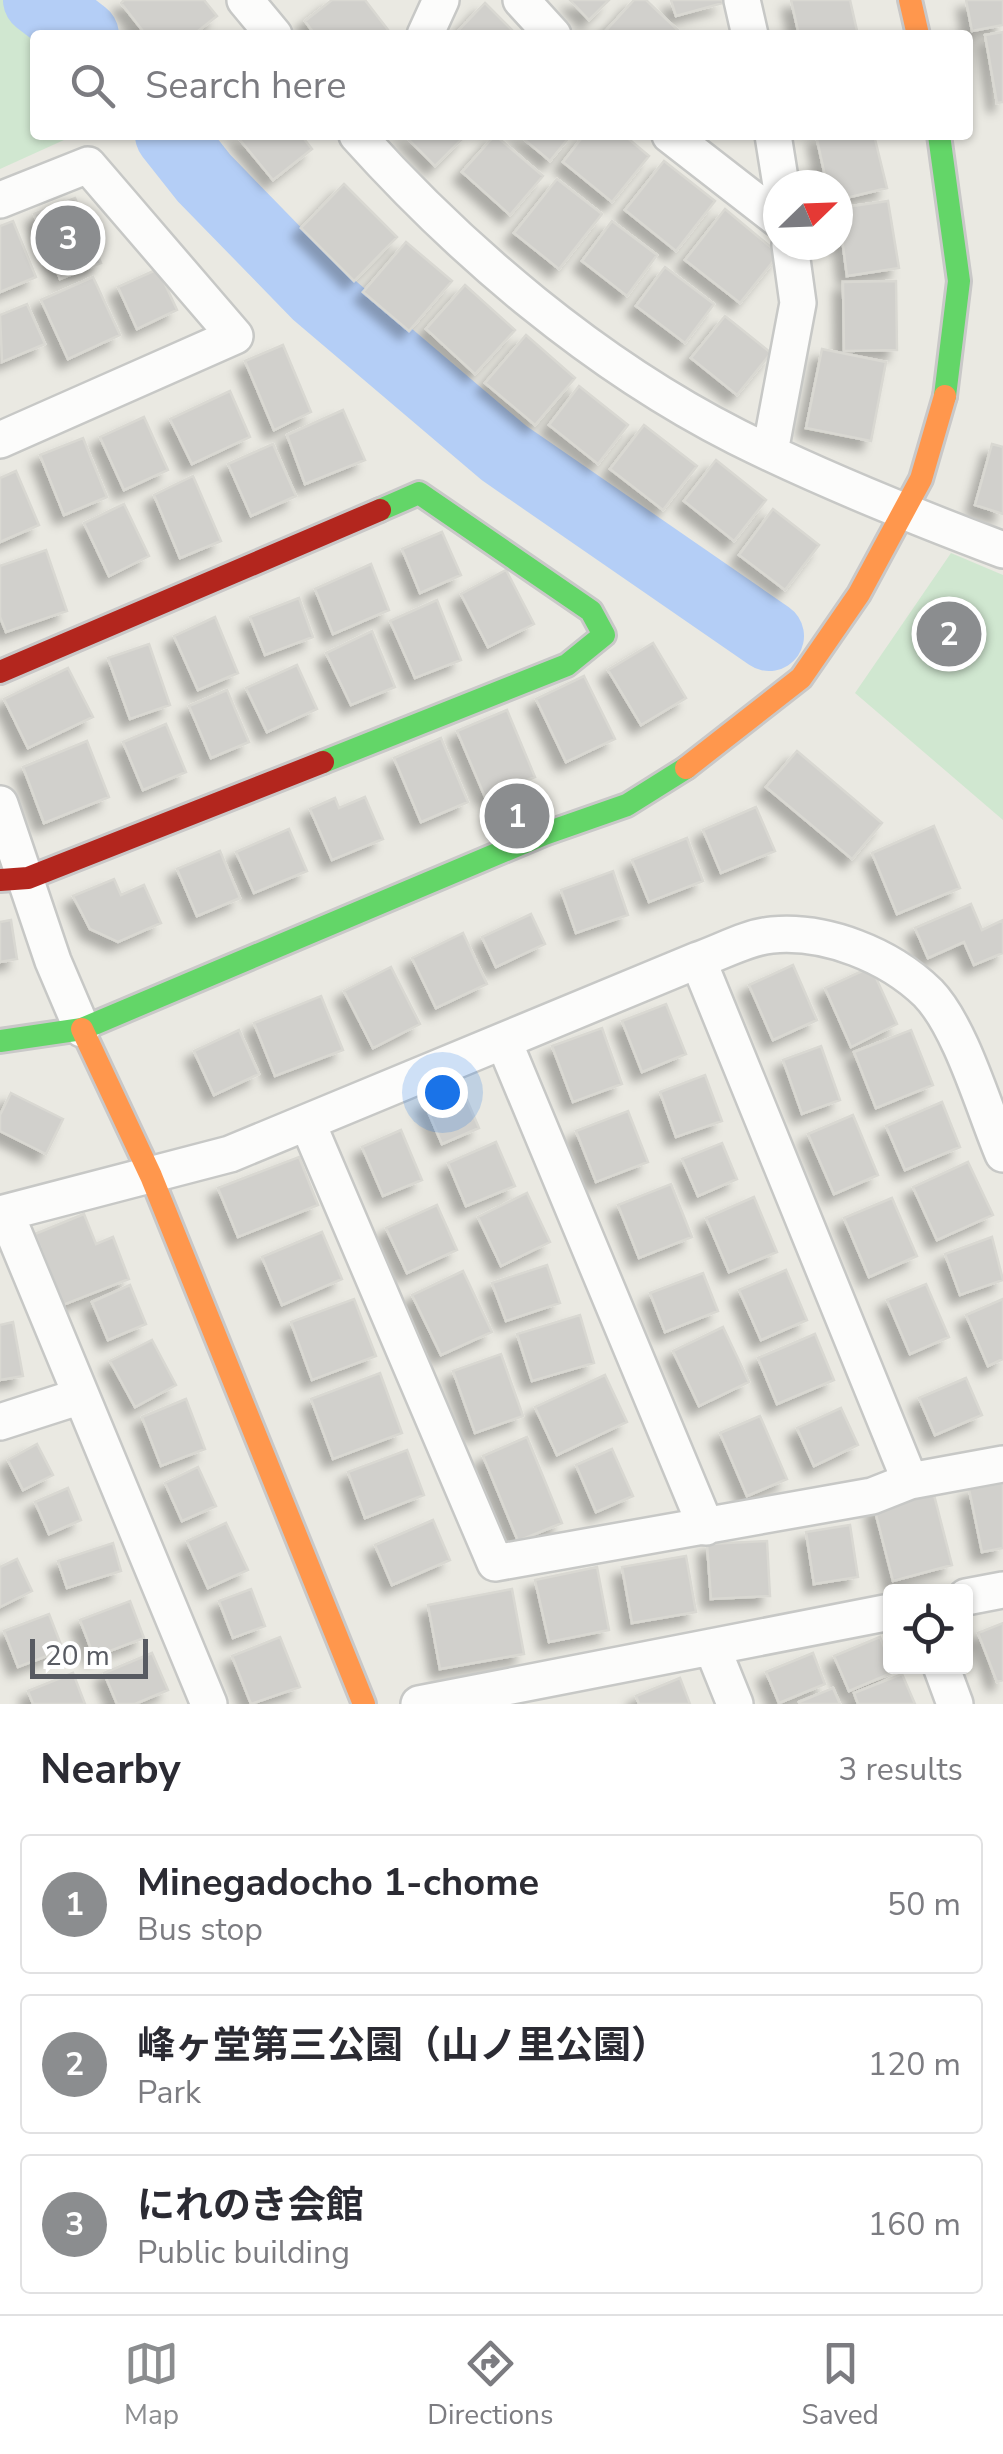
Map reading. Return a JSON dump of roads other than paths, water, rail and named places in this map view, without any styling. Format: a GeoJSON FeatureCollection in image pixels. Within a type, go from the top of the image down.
{"type":"FeatureCollection","features":[{"type":"Feature","properties":{"kind":"street"},"geometry":{"type":"LineString","coordinates":[[245,0],[270,30]]}},
{"type":"Feature","properties":{"kind":"street"},"geometry":{"type":"LineString","coordinates":[[428,30],[441,0]]}},
{"type":"Feature","properties":{"kind":"street"},"geometry":{"type":"LineString","coordinates":[[520,0],[548,30]]}},
{"type":"Feature","properties":{"kind":"street"},"geometry":{"type":"LineString","coordinates":[[742,0],[749,30]]}},
{"type":"Feature","properties":{"kind":"street"},"geometry":{"type":"LineString","coordinates":[[910,0],[917,30]]}},
{"type":"Feature","properties":{"kind":"street"},"geometry":{"type":"LineString","coordinates":[[367,140],[502,276],[621,368],[770,452],[900,511],[1003,550]]}},
{"type":"Feature","properties":{"kind":"street"},"geometry":{"type":"LineString","coordinates":[[676,140],[763,207]]}},
{"type":"Feature","properties":{"kind":"street"},"geometry":{"type":"LineString","coordinates":[[775,140],[780,170]]}},
{"type":"Feature","properties":{"kind":"street"},"geometry":{"type":"LineString","coordinates":[[0,1040],[82,1029],[544,834],[627,805],[712,752],[801,678],[859,594],[900,511],[921,479],[947,390],[958,281],[940,140]]}},
{"type":"Feature","properties":{"kind":"street"},"geometry":{"type":"LineString","coordinates":[[0,200],[88,165],[235,336],[0,440]]}},
{"type":"Feature","properties":{"kind":"street"},"geometry":{"type":"LineString","coordinates":[[770,452],[798,303],[792,260]]}},
{"type":"Feature","properties":{"kind":"street"},"geometry":{"type":"LineString","coordinates":[[0,672],[419,492],[591,611],[604,635],[567,664],[14,879]]}},
{"type":"Feature","properties":{"kind":"street"},"geometry":{"type":"LineString","coordinates":[[0,804],[14,879],[116,1108],[152,1176],[364,1704]]}},
{"type":"Feature","properties":{"kind":"street"},"geometry":{"type":"LineString","coordinates":[[209,1704],[3,1214],[230,1154],[698,960],[770,935],[827,940],[870,953],[928,993],[948,1023],[1003,1154]]}},
{"type":"Feature","properties":{"kind":"street"},"geometry":{"type":"LineString","coordinates":[[698,960],[910,1481]]}},
{"type":"Feature","properties":{"kind":"street"},"geometry":{"type":"LineString","coordinates":[[504,1042],[706,1527]]}},
{"type":"Feature","properties":{"kind":"street"},"geometry":{"type":"LineString","coordinates":[[308,1124],[495,1563],[872,1496],[910,1481],[1003,1464]]}},
{"type":"Feature","properties":{"kind":"street"},"geometry":{"type":"LineString","coordinates":[[0,1422],[81,1396]]}},
{"type":"Feature","properties":{"kind":"street"},"geometry":{"type":"LineString","coordinates":[[973,1596],[1003,1590]]}},
{"type":"Feature","properties":{"kind":"street"},"geometry":{"type":"LineString","coordinates":[[418,1704],[524,1694],[712,1647],[883,1613]]}},
{"type":"Feature","properties":{"kind":"street"},"geometry":{"type":"LineString","coordinates":[[712,1647],[734,1704]]}},
{"type":"Feature","properties":{"kind":"street"},"geometry":{"type":"LineString","coordinates":[[944,1674],[954,1704]]}},
{"type":"Feature","properties":{"kind":"waterway"},"geometry":{"type":"LineString","coordinates":[[38,0],[77,30]]}},
{"type":"Feature","properties":{"kind":"waterway"},"geometry":{"type":"LineString","coordinates":[[174,140],[204,178],[317,294],[504,453],[769,636]]}},
{"type":"Feature","properties":{"kind":"place","name":"にれのき会館"},"geometry":{"type":"Point","coordinates":[68,238]}},
{"type":"Feature","properties":{"kind":"place","name":"峰ヶ堂第三公園（山ノ里公園）"},"geometry":{"type":"Point","coordinates":[949,634]}},
{"type":"Feature","properties":{"kind":"place","name":"Minegadocho 1-chome"},"geometry":{"type":"Point","coordinates":[517,816]}}]}
